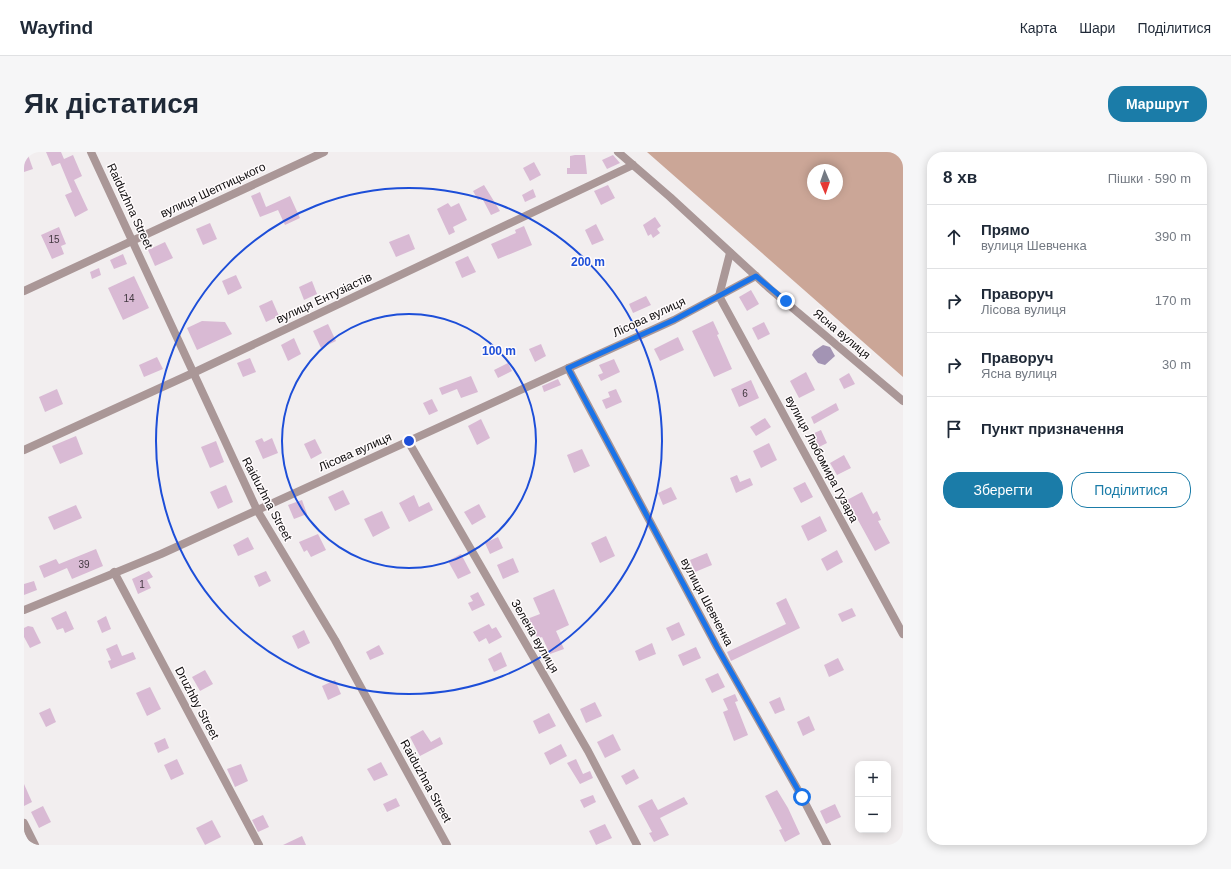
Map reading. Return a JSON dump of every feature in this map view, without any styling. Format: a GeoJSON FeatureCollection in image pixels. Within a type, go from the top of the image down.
{"type":"FeatureCollection","features":[{"type":"Feature","properties":{"kind":"street","name":"Raiduzhna Street"},"geometry":{"type":"LineString","coordinates":[[91,152],[257,510],[335,640],[447,845]]}},
{"type":"Feature","properties":{"kind":"street","name":"вулиця Шептицького"},"geometry":{"type":"LineString","coordinates":[[24,291],[324,152]]}},
{"type":"Feature","properties":{"kind":"street","name":"Ясна вулиця"},"geometry":{"type":"LineString","coordinates":[[618,152],[756,276],[903,401]]}},
{"type":"Feature","properties":{"kind":"street","name":"вулиця Ентузіастів"},"geometry":{"type":"LineString","coordinates":[[24,450],[193,373],[633,165]]}},
{"type":"Feature","properties":{"kind":"street"},"geometry":{"type":"LineString","coordinates":[[720,296],[730,253]]}},
{"type":"Feature","properties":{"kind":"street","name":"Лісова вулиця"},"geometry":{"type":"LineString","coordinates":[[24,610],[160,554],[674,320],[756,276]]}},
{"type":"Feature","properties":{"kind":"street","name":"вулиця Любомира Гузара"},"geometry":{"type":"LineString","coordinates":[[720,296],[903,634]]}},
{"type":"Feature","properties":{"kind":"street","name":"вулиця Шевченка"},"geometry":{"type":"LineString","coordinates":[[568,368],[717,647],[802,797],[827,845]]}},
{"type":"Feature","properties":{"kind":"street","name":"Зелена вулиця"},"geometry":{"type":"LineString","coordinates":[[408,441],[588,751],[637,845]]}},
{"type":"Feature","properties":{"kind":"street","name":"Druzhby Street"},"geometry":{"type":"LineString","coordinates":[[114,572],[259,845]]}},
{"type":"Feature","properties":{"kind":"street"},"geometry":{"type":"LineString","coordinates":[[24,824],[35,845]]}},
{"type":"Feature","properties":{"kind":"shaded area"},"geometry":{"type":"Polygon","coordinates":[[[647,152],[903,152],[903,377],[647,152]]]}},
{"type":"Feature","properties":{"kind":"shaded area"},"geometry":{"type":"Polygon","coordinates":[[[823,345],[830,347],[835,356],[825,365],[818,363],[812,355],[814,351],[823,345]]]}},
{"type":"Feature","properties":{"kind":"building"},"geometry":{"type":"Polygon","coordinates":[[[24,152],[27,152],[33,169],[24,172],[24,152]]]}},
{"type":"Feature","properties":{"kind":"building"},"geometry":{"type":"Polygon","coordinates":[[[46,152],[61,152],[64,159],[73,155],[82,176],[74,180],[88,210],[75,217],[65,195],[72,192],[60,163],[52,166],[46,152]]]}},
{"type":"Feature","properties":{"kind":"building"},"geometry":{"type":"Polygon","coordinates":[[[585,155],[587,174],[567,174],[567,168],[570,168],[570,156],[585,155]]]}},
{"type":"Feature","properties":{"kind":"building"},"geometry":{"type":"Polygon","coordinates":[[[613,155],[620,163],[607,169],[602,160],[613,155]]]}},
{"type":"Feature","properties":{"kind":"building"},"geometry":{"type":"Polygon","coordinates":[[[534,162],[541,175],[530,181],[523,168],[534,162]]]}},
{"type":"Feature","properties":{"kind":"building"},"geometry":{"type":"Polygon","coordinates":[[[484,185],[500,211],[491,215],[482,198],[478,200],[473,191],[484,185]]]}},
{"type":"Feature","properties":{"kind":"building"},"geometry":{"type":"Polygon","coordinates":[[[608,185],[615,198],[601,205],[594,191],[608,185]]]}},
{"type":"Feature","properties":{"kind":"building"},"geometry":{"type":"Polygon","coordinates":[[[533,189],[536,197],[525,202],[522,195],[533,189]]]}},
{"type":"Feature","properties":{"kind":"building"},"geometry":{"type":"Polygon","coordinates":[[[260,192],[266,207],[290,196],[300,218],[285,225],[278,210],[260,217],[251,196],[260,192]]]}},
{"type":"Feature","properties":{"kind":"building"},"geometry":{"type":"Polygon","coordinates":[[[448,203],[451,207],[459,203],[467,220],[453,227],[455,232],[449,235],[437,209],[448,203]]]}},
{"type":"Feature","properties":{"kind":"building"},"geometry":{"type":"Polygon","coordinates":[[[655,217],[661,226],[657,229],[660,233],[653,238],[651,234],[648,236],[643,225],[655,217]]]}},
{"type":"Feature","properties":{"kind":"building"},"geometry":{"type":"Polygon","coordinates":[[[210,223],[217,239],[203,245],[196,229],[210,223]]]}},
{"type":"Feature","properties":{"kind":"building"},"geometry":{"type":"Polygon","coordinates":[[[596,224],[604,240],[592,245],[585,230],[596,224]]]}},
{"type":"Feature","properties":{"kind":"building"},"geometry":{"type":"Polygon","coordinates":[[[524,226],[532,245],[498,259],[491,244],[516,233],[515,230],[524,226]]]}},
{"type":"Feature","properties":{"kind":"building"},"geometry":{"type":"Polygon","coordinates":[[[59,227],[66,244],[61,246],[64,254],[52,259],[41,235],[59,227]]]}},
{"type":"Feature","properties":{"kind":"building"},"geometry":{"type":"Polygon","coordinates":[[[409,234],[415,249],[396,257],[389,242],[409,234]]]}},
{"type":"Feature","properties":{"kind":"building"},"geometry":{"type":"Polygon","coordinates":[[[165,242],[173,258],[155,266],[148,250],[165,242]]]}},
{"type":"Feature","properties":{"kind":"building"},"geometry":{"type":"Polygon","coordinates":[[[123,254],[127,264],[114,269],[110,260],[123,254]]]}},
{"type":"Feature","properties":{"kind":"building"},"geometry":{"type":"Polygon","coordinates":[[[468,256],[476,272],[462,278],[455,262],[468,256]]]}},
{"type":"Feature","properties":{"kind":"building"},"geometry":{"type":"Polygon","coordinates":[[[99,268],[101,275],[92,279],[90,272],[99,268]]]}},
{"type":"Feature","properties":{"kind":"building"},"geometry":{"type":"Polygon","coordinates":[[[236,275],[242,288],[228,295],[222,281],[236,275]]]}},
{"type":"Feature","properties":{"kind":"building"},"geometry":{"type":"Polygon","coordinates":[[[134,276],[149,308],[123,320],[108,288],[134,276]]]}},
{"type":"Feature","properties":{"kind":"building"},"geometry":{"type":"Polygon","coordinates":[[[312,281],[317,294],[304,300],[299,287],[312,281]]]}},
{"type":"Feature","properties":{"kind":"building"},"geometry":{"type":"Polygon","coordinates":[[[751,290],[759,304],[747,311],[739,297],[751,290]]]}},
{"type":"Feature","properties":{"kind":"building"},"geometry":{"type":"Polygon","coordinates":[[[646,296],[651,305],[633,313],[629,304],[646,296]]]}},
{"type":"Feature","properties":{"kind":"building"},"geometry":{"type":"Polygon","coordinates":[[[272,300],[279,316],[266,322],[259,306],[272,300]]]}},
{"type":"Feature","properties":{"kind":"building"},"geometry":{"type":"Polygon","coordinates":[[[202,321],[225,322],[232,334],[197,350],[187,328],[202,321]]]}},
{"type":"Feature","properties":{"kind":"building"},"geometry":{"type":"Polygon","coordinates":[[[713,321],[719,334],[717,335],[732,369],[714,377],[692,331],[713,321]]]}},
{"type":"Feature","properties":{"kind":"building"},"geometry":{"type":"Polygon","coordinates":[[[764,322],[770,334],[758,340],[752,328],[764,322]]]}},
{"type":"Feature","properties":{"kind":"building"},"geometry":{"type":"Polygon","coordinates":[[[328,324],[336,341],[321,348],[313,331],[328,324]]]}},
{"type":"Feature","properties":{"kind":"building"},"geometry":{"type":"Polygon","coordinates":[[[678,337],[684,350],[660,361],[654,349],[678,337]]]}},
{"type":"Feature","properties":{"kind":"building"},"geometry":{"type":"Polygon","coordinates":[[[294,338],[301,354],[288,361],[281,345],[294,338]]]}},
{"type":"Feature","properties":{"kind":"building"},"geometry":{"type":"Polygon","coordinates":[[[541,344],[546,356],[535,362],[529,349],[541,344]]]}},
{"type":"Feature","properties":{"kind":"building"},"geometry":{"type":"Polygon","coordinates":[[[157,357],[163,369],[144,377],[139,365],[157,357]]]}},
{"type":"Feature","properties":{"kind":"building"},"geometry":{"type":"Polygon","coordinates":[[[250,358],[256,372],[243,377],[237,363],[250,358]]]}},
{"type":"Feature","properties":{"kind":"building"},"geometry":{"type":"Polygon","coordinates":[[[614,359],[620,372],[601,381],[598,375],[603,373],[599,365],[614,359]]]}},
{"type":"Feature","properties":{"kind":"building"},"geometry":{"type":"Polygon","coordinates":[[[508,363],[512,371],[498,378],[494,370],[508,363]]]}},
{"type":"Feature","properties":{"kind":"building"},"geometry":{"type":"Polygon","coordinates":[[[806,372],[815,390],[799,398],[790,381],[806,372]]]}},
{"type":"Feature","properties":{"kind":"building"},"geometry":{"type":"Polygon","coordinates":[[[849,373],[855,384],[844,389],[839,379],[849,373]]]}},
{"type":"Feature","properties":{"kind":"building"},"geometry":{"type":"Polygon","coordinates":[[[471,376],[478,392],[461,398],[457,389],[442,395],[439,388],[471,376]]]}},
{"type":"Feature","properties":{"kind":"building"},"geometry":{"type":"Polygon","coordinates":[[[558,379],[561,385],[544,392],[542,386],[558,379]]]}},
{"type":"Feature","properties":{"kind":"building"},"geometry":{"type":"Polygon","coordinates":[[[751,380],[759,398],[739,407],[731,389],[751,380]]]}},
{"type":"Feature","properties":{"kind":"building"},"geometry":{"type":"Polygon","coordinates":[[[57,389],[63,404],[45,412],[39,397],[57,389]]]}},
{"type":"Feature","properties":{"kind":"building"},"geometry":{"type":"Polygon","coordinates":[[[616,389],[622,402],[606,409],[602,400],[610,397],[608,392],[616,389]]]}},
{"type":"Feature","properties":{"kind":"building"},"geometry":{"type":"Polygon","coordinates":[[[432,399],[438,411],[429,415],[423,403],[432,399]]]}},
{"type":"Feature","properties":{"kind":"building"},"geometry":{"type":"Polygon","coordinates":[[[836,403],[839,410],[814,424],[811,417],[836,403]]]}},
{"type":"Feature","properties":{"kind":"building"},"geometry":{"type":"Polygon","coordinates":[[[765,418],[771,427],[756,436],[750,427],[765,418]]]}},
{"type":"Feature","properties":{"kind":"building"},"geometry":{"type":"Polygon","coordinates":[[[481,419],[490,438],[477,445],[468,426],[481,419]]]}},
{"type":"Feature","properties":{"kind":"building"},"geometry":{"type":"Polygon","coordinates":[[[821,430],[827,443],[817,448],[810,435],[821,430]]]}},
{"type":"Feature","properties":{"kind":"building"},"geometry":{"type":"Polygon","coordinates":[[[76,436],[83,454],[60,464],[52,446],[76,436]]]}},
{"type":"Feature","properties":{"kind":"building"},"geometry":{"type":"Polygon","coordinates":[[[262,438],[264,442],[272,438],[278,453],[263,459],[255,441],[262,438]]]}},
{"type":"Feature","properties":{"kind":"building"},"geometry":{"type":"Polygon","coordinates":[[[315,439],[322,453],[311,459],[304,444],[315,439]]]}},
{"type":"Feature","properties":{"kind":"building"},"geometry":{"type":"Polygon","coordinates":[[[216,441],[224,462],[210,468],[201,447],[216,441]]]}},
{"type":"Feature","properties":{"kind":"building"},"geometry":{"type":"Polygon","coordinates":[[[769,443],[777,460],[761,468],[753,451],[769,443]]]}},
{"type":"Feature","properties":{"kind":"building"},"geometry":{"type":"Polygon","coordinates":[[[582,449],[590,466],[574,473],[567,455],[582,449]]]}},
{"type":"Feature","properties":{"kind":"building"},"geometry":{"type":"Polygon","coordinates":[[[844,455],[851,468],[837,475],[830,463],[844,455]]]}},
{"type":"Feature","properties":{"kind":"building"},"geometry":{"type":"Polygon","coordinates":[[[737,475],[740,482],[750,478],[753,485],[736,493],[730,478],[737,475]]]}},
{"type":"Feature","properties":{"kind":"building"},"geometry":{"type":"Polygon","coordinates":[[[805,482],[813,497],[801,503],[793,488],[805,482]]]}},
{"type":"Feature","properties":{"kind":"building"},"geometry":{"type":"Polygon","coordinates":[[[226,485],[233,502],[218,509],[210,492],[226,485]]]}},
{"type":"Feature","properties":{"kind":"building"},"geometry":{"type":"Polygon","coordinates":[[[671,487],[677,499],[663,505],[658,493],[671,487]]]}},
{"type":"Feature","properties":{"kind":"building"},"geometry":{"type":"Polygon","coordinates":[[[343,490],[350,504],[335,511],[328,497],[343,490]]]}},
{"type":"Feature","properties":{"kind":"building"},"geometry":{"type":"Polygon","coordinates":[[[862,492],[873,514],[877,511],[881,520],[878,521],[890,543],[875,551],[847,500],[862,492]]]}},
{"type":"Feature","properties":{"kind":"building"},"geometry":{"type":"Polygon","coordinates":[[[414,495],[419,507],[429,502],[433,510],[409,522],[399,503],[414,495]]]}},
{"type":"Feature","properties":{"kind":"building"},"geometry":{"type":"Polygon","coordinates":[[[302,500],[307,514],[294,519],[288,505],[302,500]]]}},
{"type":"Feature","properties":{"kind":"building"},"geometry":{"type":"Polygon","coordinates":[[[479,504],[486,517],[472,525],[464,512],[479,504]]]}},
{"type":"Feature","properties":{"kind":"building"},"geometry":{"type":"Polygon","coordinates":[[[76,505],[82,518],[54,530],[48,517],[76,505]]]}},
{"type":"Feature","properties":{"kind":"building"},"geometry":{"type":"Polygon","coordinates":[[[382,511],[390,528],[373,537],[364,519],[382,511]]]}},
{"type":"Feature","properties":{"kind":"building"},"geometry":{"type":"Polygon","coordinates":[[[820,516],[827,531],[808,541],[801,526],[820,516]]]}},
{"type":"Feature","properties":{"kind":"building"},"geometry":{"type":"Polygon","coordinates":[[[318,534],[326,550],[311,557],[307,550],[304,552],[299,542],[318,534]]]}},
{"type":"Feature","properties":{"kind":"building"},"geometry":{"type":"Polygon","coordinates":[[[606,536],[615,556],[600,563],[591,543],[606,536]]]}},
{"type":"Feature","properties":{"kind":"building"},"geometry":{"type":"Polygon","coordinates":[[[248,537],[254,549],[238,556],[233,545],[248,537]]]}},
{"type":"Feature","properties":{"kind":"building"},"geometry":{"type":"Polygon","coordinates":[[[498,537],[503,548],[490,554],[485,543],[498,537]]]}},
{"type":"Feature","properties":{"kind":"building"},"geometry":{"type":"Polygon","coordinates":[[[96,549],[103,566],[72,579],[67,568],[44,578],[39,566],[56,559],[59,564],[96,549]]]}},
{"type":"Feature","properties":{"kind":"building"},"geometry":{"type":"Polygon","coordinates":[[[837,550],[843,562],[827,571],[821,559],[837,550]]]}},
{"type":"Feature","properties":{"kind":"building"},"geometry":{"type":"Polygon","coordinates":[[[707,553],[712,565],[695,572],[690,560],[707,553]]]}},
{"type":"Feature","properties":{"kind":"building"},"geometry":{"type":"Polygon","coordinates":[[[461,554],[471,573],[458,579],[448,561],[461,554]]]}},
{"type":"Feature","properties":{"kind":"building"},"geometry":{"type":"Polygon","coordinates":[[[513,558],[519,572],[503,579],[497,565],[513,558]]]}},
{"type":"Feature","properties":{"kind":"building"},"geometry":{"type":"Polygon","coordinates":[[[149,571],[153,577],[147,580],[151,588],[138,594],[132,579],[149,571]]]}},
{"type":"Feature","properties":{"kind":"building"},"geometry":{"type":"Polygon","coordinates":[[[266,571],[271,581],[259,587],[254,576],[266,571]]]}},
{"type":"Feature","properties":{"kind":"building"},"geometry":{"type":"Polygon","coordinates":[[[34,581],[37,590],[24,595],[24,584],[34,581]]]}},
{"type":"Feature","properties":{"kind":"building"},"geometry":{"type":"Polygon","coordinates":[[[554,589],[569,625],[556,631],[564,649],[550,654],[542,637],[538,639],[527,619],[540,614],[533,598],[554,589]]]}},
{"type":"Feature","properties":{"kind":"building"},"geometry":{"type":"Polygon","coordinates":[[[478,592],[485,605],[472,611],[468,603],[473,601],[470,596],[478,592]]]}},
{"type":"Feature","properties":{"kind":"building"},"geometry":{"type":"Polygon","coordinates":[[[786,598],[800,628],[731,661],[727,652],[786,624],[776,603],[786,598]]]}},
{"type":"Feature","properties":{"kind":"building"},"geometry":{"type":"Polygon","coordinates":[[[852,608],[856,616],[842,622],[838,614],[852,608]]]}},
{"type":"Feature","properties":{"kind":"building"},"geometry":{"type":"Polygon","coordinates":[[[66,611],[74,629],[65,633],[63,628],[57,630],[51,618],[66,611]]]}},
{"type":"Feature","properties":{"kind":"building"},"geometry":{"type":"Polygon","coordinates":[[[106,616],[111,629],[102,633],[97,621],[106,616]]]}},
{"type":"Feature","properties":{"kind":"building"},"geometry":{"type":"Polygon","coordinates":[[[679,622],[685,635],[672,641],[666,628],[679,622]]]}},
{"type":"Feature","properties":{"kind":"building"},"geometry":{"type":"Polygon","coordinates":[[[489,624],[492,629],[496,627],[502,637],[489,644],[486,638],[479,642],[473,632],[489,624]]]}},
{"type":"Feature","properties":{"kind":"building"},"geometry":{"type":"Polygon","coordinates":[[[28,626],[33,627],[41,643],[30,648],[24,637],[24,628],[28,626]]]}},
{"type":"Feature","properties":{"kind":"building"},"geometry":{"type":"Polygon","coordinates":[[[304,630],[310,643],[298,649],[292,636],[304,630]]]}},
{"type":"Feature","properties":{"kind":"building"},"geometry":{"type":"Polygon","coordinates":[[[652,643],[656,654],[639,661],[635,651],[652,643]]]}},
{"type":"Feature","properties":{"kind":"building"},"geometry":{"type":"Polygon","coordinates":[[[117,644],[122,656],[133,652],[136,659],[111,669],[108,661],[111,660],[106,649],[117,644]]]}},
{"type":"Feature","properties":{"kind":"building"},"geometry":{"type":"Polygon","coordinates":[[[379,645],[384,654],[370,660],[366,652],[379,645]]]}},
{"type":"Feature","properties":{"kind":"building"},"geometry":{"type":"Polygon","coordinates":[[[696,647],[701,658],[683,666],[678,655],[696,647]]]}},
{"type":"Feature","properties":{"kind":"building"},"geometry":{"type":"Polygon","coordinates":[[[501,652],[507,666],[494,672],[488,659],[501,652]]]}},
{"type":"Feature","properties":{"kind":"building"},"geometry":{"type":"Polygon","coordinates":[[[838,658],[844,670],[829,677],[824,665],[838,658]]]}},
{"type":"Feature","properties":{"kind":"building"},"geometry":{"type":"Polygon","coordinates":[[[205,670],[213,684],[200,691],[192,677],[205,670]]]}},
{"type":"Feature","properties":{"kind":"building"},"geometry":{"type":"Polygon","coordinates":[[[718,673],[725,687],[712,693],[705,679],[718,673]]]}},
{"type":"Feature","properties":{"kind":"building"},"geometry":{"type":"Polygon","coordinates":[[[335,680],[341,694],[328,700],[322,686],[335,680]]]}},
{"type":"Feature","properties":{"kind":"building"},"geometry":{"type":"Polygon","coordinates":[[[150,687],[161,709],[147,716],[136,693],[150,687]]]}},
{"type":"Feature","properties":{"kind":"building"},"geometry":{"type":"Polygon","coordinates":[[[735,694],[738,701],[735,702],[748,735],[734,741],[723,712],[728,710],[723,699],[735,694]]]}},
{"type":"Feature","properties":{"kind":"building"},"geometry":{"type":"Polygon","coordinates":[[[780,697],[785,710],[775,714],[769,702],[780,697]]]}},
{"type":"Feature","properties":{"kind":"building"},"geometry":{"type":"Polygon","coordinates":[[[595,702],[602,716],[586,723],[580,709],[595,702]]]}},
{"type":"Feature","properties":{"kind":"building"},"geometry":{"type":"Polygon","coordinates":[[[50,708],[56,722],[46,727],[39,713],[50,708]]]}},
{"type":"Feature","properties":{"kind":"building"},"geometry":{"type":"Polygon","coordinates":[[[549,713],[556,726],[539,734],[533,721],[549,713]]]}},
{"type":"Feature","properties":{"kind":"building"},"geometry":{"type":"Polygon","coordinates":[[[809,716],[815,730],[803,736],[797,722],[809,716]]]}},
{"type":"Feature","properties":{"kind":"building"},"geometry":{"type":"Polygon","coordinates":[[[423,730],[431,742],[440,737],[443,744],[420,756],[410,737],[423,730]]]}},
{"type":"Feature","properties":{"kind":"building"},"geometry":{"type":"Polygon","coordinates":[[[613,734],[621,750],[605,758],[597,742],[613,734]]]}},
{"type":"Feature","properties":{"kind":"building"},"geometry":{"type":"Polygon","coordinates":[[[165,738],[169,748],[158,753],[154,743],[165,738]]]}},
{"type":"Feature","properties":{"kind":"building"},"geometry":{"type":"Polygon","coordinates":[[[561,744],[567,756],[550,765],[544,753],[561,744]]]}},
{"type":"Feature","properties":{"kind":"building"},"geometry":{"type":"Polygon","coordinates":[[[177,759],[184,774],[171,780],[164,765],[177,759]]]}},
{"type":"Feature","properties":{"kind":"building"},"geometry":{"type":"Polygon","coordinates":[[[576,759],[583,774],[590,771],[593,778],[580,784],[567,763],[576,759]]]}},
{"type":"Feature","properties":{"kind":"building"},"geometry":{"type":"Polygon","coordinates":[[[381,762],[388,775],[374,781],[367,769],[381,762]]]}},
{"type":"Feature","properties":{"kind":"building"},"geometry":{"type":"Polygon","coordinates":[[[241,764],[248,781],[235,787],[227,769],[241,764]]]}},
{"type":"Feature","properties":{"kind":"building"},"geometry":{"type":"Polygon","coordinates":[[[634,769],[639,778],[626,785],[621,776],[634,769]]]}},
{"type":"Feature","properties":{"kind":"building"},"geometry":{"type":"Polygon","coordinates":[[[24,784],[32,802],[24,806],[24,784]]]}},
{"type":"Feature","properties":{"kind":"building"},"geometry":{"type":"Polygon","coordinates":[[[777,790],[788,808],[800,834],[785,842],[779,830],[782,829],[765,796],[777,790]]]}},
{"type":"Feature","properties":{"kind":"building"},"geometry":{"type":"Polygon","coordinates":[[[593,795],[596,802],[584,808],[580,800],[593,795]]]}},
{"type":"Feature","properties":{"kind":"building"},"geometry":{"type":"Polygon","coordinates":[[[684,797],[688,804],[660,818],[669,835],[654,842],[649,833],[652,832],[638,806],[652,799],[658,810],[684,797]]]}},
{"type":"Feature","properties":{"kind":"building"},"geometry":{"type":"Polygon","coordinates":[[[396,798],[400,806],[387,812],[383,804],[396,798]]]}},
{"type":"Feature","properties":{"kind":"building"},"geometry":{"type":"Polygon","coordinates":[[[835,804],[841,817],[826,824],[820,811],[835,804]]]}},
{"type":"Feature","properties":{"kind":"building"},"geometry":{"type":"Polygon","coordinates":[[[43,806],[51,822],[39,828],[31,812],[43,806]]]}},
{"type":"Feature","properties":{"kind":"building"},"geometry":{"type":"Polygon","coordinates":[[[263,815],[269,827],[258,832],[252,820],[263,815]]]}},
{"type":"Feature","properties":{"kind":"building"},"geometry":{"type":"Polygon","coordinates":[[[212,820],[221,837],[205,845],[196,828],[212,820]]]}},
{"type":"Feature","properties":{"kind":"building"},"geometry":{"type":"Polygon","coordinates":[[[605,824],[612,838],[596,845],[589,831],[605,824]]]}},
{"type":"Feature","properties":{"kind":"building"},"geometry":{"type":"Polygon","coordinates":[[[302,836],[306,845],[283,845],[302,836]]]}},
{"type":"Feature","properties":{"kind":"route"},"geometry":{"type":"LineString","coordinates":[[786,301],[756,276],[674,320],[568,368],[717,647],[802,797]]}}]}
